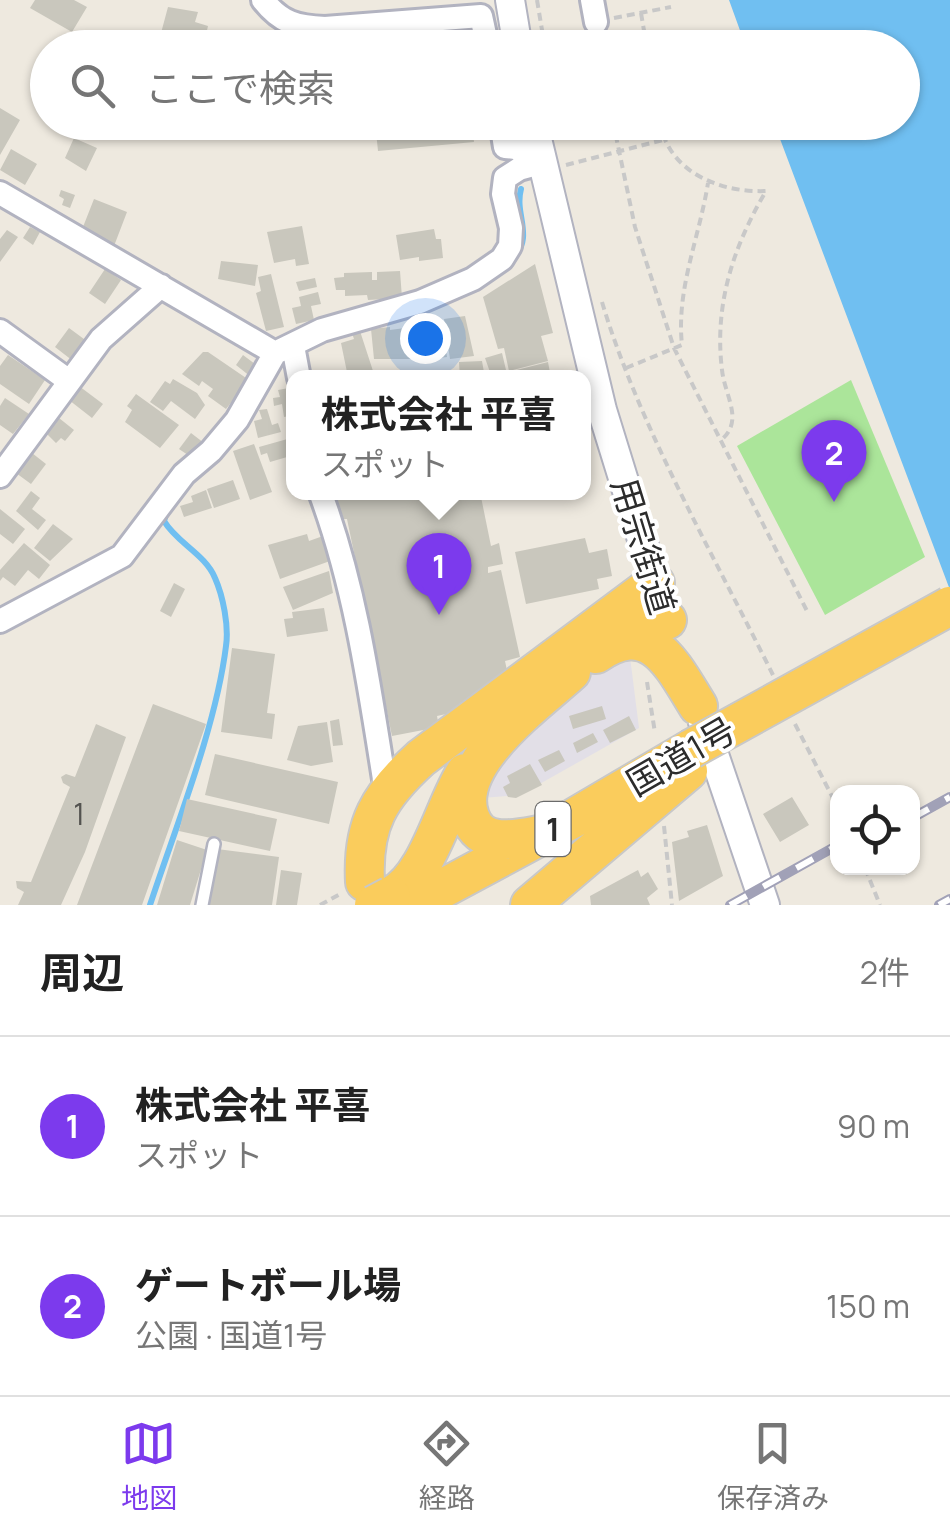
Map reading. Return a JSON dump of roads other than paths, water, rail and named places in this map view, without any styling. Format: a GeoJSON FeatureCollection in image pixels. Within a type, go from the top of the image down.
{"type":"FeatureCollection","features":[{"type":"Feature","properties":{"kind":"highway"},"geometry":{"type":"LineString","coordinates":[[649,620],[582,663],[468,769],[416,873],[402,891],[379,895],[366,840],[376,808],[386,792],[421,758],[655,582]]}},
{"type":"Feature","properties":{"kind":"highway","name":"国道1号"},"geometry":{"type":"LineString","coordinates":[[379,895],[545,834],[693,757],[774,696],[950,606]]}},
{"type":"Feature","properties":{"kind":"highway"},"geometry":{"type":"LineString","coordinates":[[582,663],[620,641],[643,642],[668,658],[698,706]]}},
{"type":"Feature","properties":{"kind":"highway"},"geometry":{"type":"LineString","coordinates":[[509,729],[476,768],[467,798],[468,815],[485,836],[500,840],[545,834]]}},
{"type":"Feature","properties":{"kind":"highway"},"geometry":{"type":"LineString","coordinates":[[530,905],[693,757]]}},
{"type":"Feature","properties":{"kind":"street"},"geometry":{"type":"LineString","coordinates":[[263,0],[285,22],[301,27],[481,16],[484,30]]}},
{"type":"Feature","properties":{"kind":"street"},"geometry":{"type":"LineString","coordinates":[[510,0],[515,30]]}},
{"type":"Feature","properties":{"kind":"street"},"geometry":{"type":"LineString","coordinates":[[503,140],[504,146],[557,160]]}},
{"type":"Feature","properties":{"kind":"street","name":"用宗街道"},"geometry":{"type":"LineString","coordinates":[[544,140],[557,160],[602,410],[655,582],[649,620],[698,706],[765,905]]}},
{"type":"Feature","properties":{"kind":"street"},"geometry":{"type":"LineString","coordinates":[[0,621],[122,556],[184,474],[211,451],[237,420],[284,349],[322,330],[420,302],[473,279],[502,259],[510,246],[511,228],[503,194],[505,178],[519,169],[557,160]]}},
{"type":"Feature","properties":{"kind":"street"},"geometry":{"type":"LineString","coordinates":[[0,193],[161,286],[284,349],[295,370]]}},
{"type":"Feature","properties":{"kind":"street"},"geometry":{"type":"LineString","coordinates":[[0,476],[101,338],[161,286]]}},
{"type":"Feature","properties":{"kind":"street"},"geometry":{"type":"LineString","coordinates":[[2,335],[69,382]]}},
{"type":"Feature","properties":{"kind":"street"},"geometry":{"type":"LineString","coordinates":[[323,500],[337,536],[360,639],[386,792]]}},
{"type":"Feature","properties":{"kind":"lane"},"geometry":{"type":"LineString","coordinates":[[202,905],[214,844]]}},
{"type":"Feature","properties":{"kind":"water"},"geometry":{"type":"Polygon","coordinates":[[[729,0],[950,0],[950,590],[780,140],[920,140],[920,30],[740,30],[729,0]]]}},
{"type":"Feature","properties":{"kind":"waterway"},"geometry":{"type":"LineString","coordinates":[[514,258],[523,241],[521,189]]}},
{"type":"Feature","properties":{"kind":"waterway"},"geometry":{"type":"LineString","coordinates":[[150,905],[214,710],[227,638],[225,611],[215,578],[205,562],[164,521],[167,511]]}},
{"type":"Feature","properties":{"kind":"railway"},"geometry":{"type":"LineString","coordinates":[[920,814],[950,797]]}},
{"type":"Feature","properties":{"kind":"railway"},"geometry":{"type":"LineString","coordinates":[[730,905],[830,849]]}},
{"type":"Feature","properties":{"kind":"railway"},"geometry":{"type":"LineString","coordinates":[[939,905],[950,899]]}},
{"type":"Feature","properties":{"kind":"place","name":"ゲートボール場"},"geometry":{"type":"Point","coordinates":[834,502]}},
{"type":"Feature","properties":{"kind":"place","name":"株式会社 平喜"},"geometry":{"type":"Point","coordinates":[439,615]}}]}
